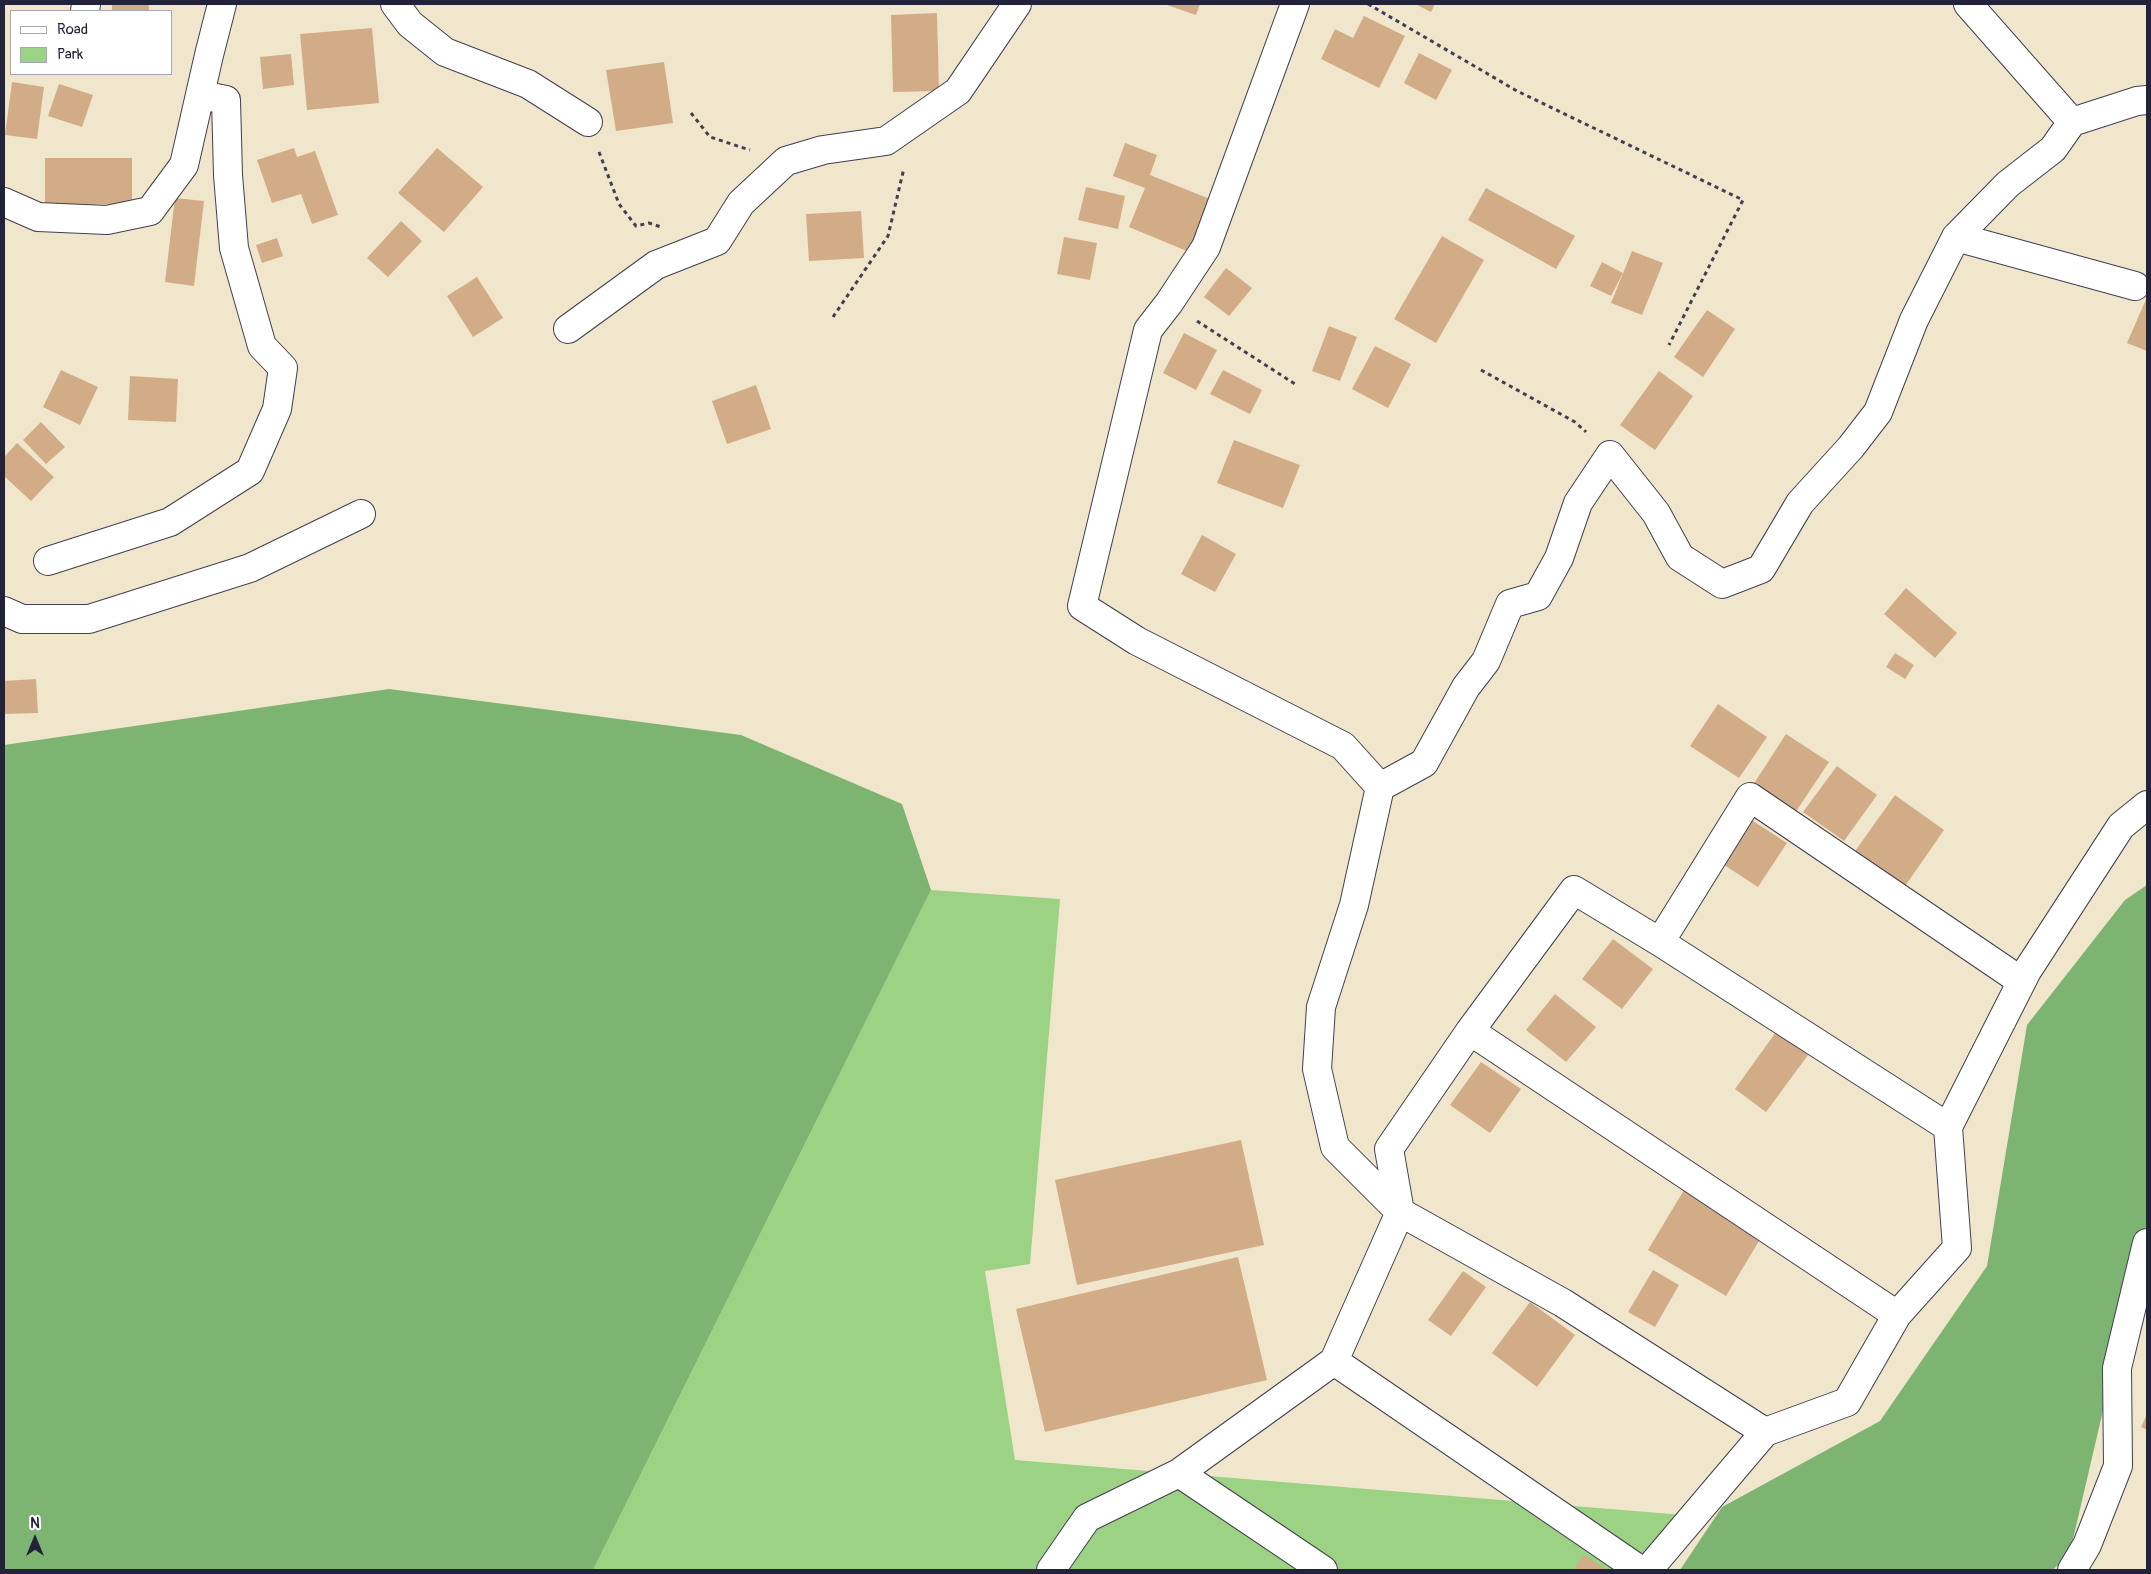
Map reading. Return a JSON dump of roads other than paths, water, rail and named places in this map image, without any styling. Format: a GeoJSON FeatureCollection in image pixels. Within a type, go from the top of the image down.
{"type":"FeatureCollection","features":[{"type":"Feature","properties":{"kind":"street"},"geometry":{"type":"LineString","coordinates":[[4,202],[38,217],[107,220],[150,210],[184,165],[201,95],[208,55],[222,4]]}},
{"type":"Feature","properties":{"kind":"street"},"geometry":{"type":"LineString","coordinates":[[395,4],[410,24],[445,52],[528,84],[588,122]]}},
{"type":"Feature","properties":{"kind":"street"},"geometry":{"type":"LineString","coordinates":[[568,329],[656,265],[717,241],[741,203],[786,161],[824,150],[886,141],[958,91],[1017,4]]}},
{"type":"Feature","properties":{"kind":"street"},"geometry":{"type":"LineString","coordinates":[[1295,4],[1206,247],[1169,303],[1148,330],[1082,606],[1137,641],[1344,746],[1380,787]]}},
{"type":"Feature","properties":{"kind":"street"},"geometry":{"type":"LineString","coordinates":[[1968,4],[2072,122]]}},
{"type":"Feature","properties":{"kind":"street"},"geometry":{"type":"LineString","coordinates":[[48,561],[170,522],[250,471],[277,410],[283,368],[262,346],[234,248],[228,175],[226,100],[201,95]]}},
{"type":"Feature","properties":{"kind":"street"},"geometry":{"type":"LineString","coordinates":[[1765,1432],[1564,1303],[1400,1212],[1335,1147],[1317,1070],[1322,1007],[1354,905],[1380,787],[1424,763],[1466,687],[1486,661],[1510,604],[1538,596],[1559,558],[1578,504],[1610,455],[1656,512],[1680,557],[1722,584],[1761,569],[1800,504],[1851,447],[1878,412],[1914,320],[1956,237],[2008,184],[2053,149],[2072,122],[2136,101],[2147,100]]}},
{"type":"Feature","properties":{"kind":"street"},"geometry":{"type":"LineString","coordinates":[[1956,237],[2136,286]]}},
{"type":"Feature","properties":{"kind":"street"},"geometry":{"type":"LineString","coordinates":[[4,611],[22,619],[89,619],[250,568],[361,514]]}},
{"type":"Feature","properties":{"kind":"street"},"geometry":{"type":"LineString","coordinates":[[1660,942],[1750,797],[2021,982]]}},
{"type":"Feature","properties":{"kind":"street"},"geometry":{"type":"LineString","coordinates":[[1648,1570],[1765,1432],[1847,1402],[1897,1315],[1957,1248],[1948,1127],[2021,982],[2121,826],[2147,805]]}},
{"type":"Feature","properties":{"kind":"street"},"geometry":{"type":"LineString","coordinates":[[1052,1570],[1087,1518],[1179,1473],[1334,1361],[1400,1212],[1388,1149],[1470,1031],[1574,890],[1660,942],[1948,1127]]}},
{"type":"Feature","properties":{"kind":"street"},"geometry":{"type":"LineString","coordinates":[[1470,1031],[1897,1315]]}},
{"type":"Feature","properties":{"kind":"street"},"geometry":{"type":"LineString","coordinates":[[2072,1570],[2087,1545],[2118,1466],[2117,1368],[2147,1243]]}},
{"type":"Feature","properties":{"kind":"street"},"geometry":{"type":"LineString","coordinates":[[1334,1361],[1640,1570]]}},
{"type":"Feature","properties":{"kind":"street"},"geometry":{"type":"LineString","coordinates":[[1179,1473],[1323,1570]]}}]}
